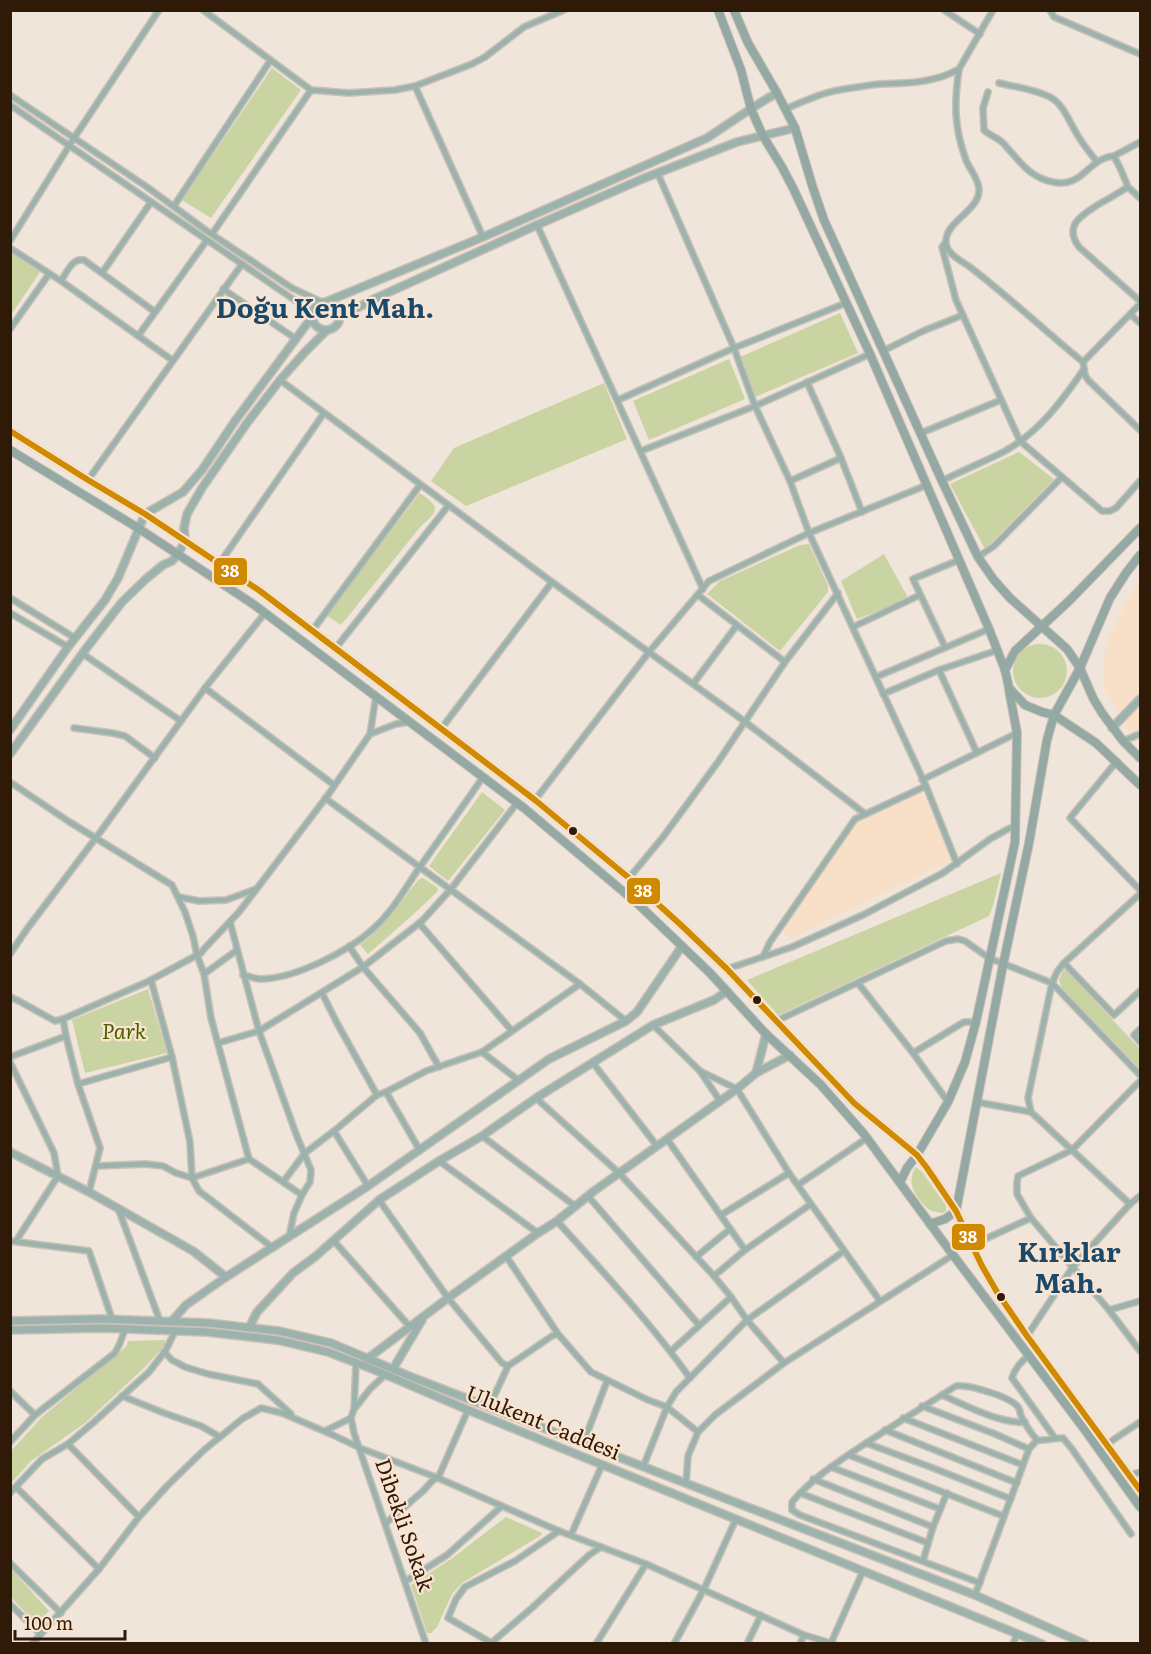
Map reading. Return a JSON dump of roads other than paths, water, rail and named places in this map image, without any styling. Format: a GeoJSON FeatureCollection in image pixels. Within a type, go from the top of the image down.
{"type":"FeatureCollection","features":[{"type":"Feature","properties":{"kind":"main road"},"geometry":{"type":"LineString","coordinates":[[718,10],[741,70],[751,109],[763,136],[794,190],[870,354],[998,650],[1005,670],[1017,733],[1015,842],[976,1022],[964,1062],[948,1102],[900,1182]]}},
{"type":"Feature","properties":{"kind":"main road"},"geometry":{"type":"LineString","coordinates":[[734,10],[748,43],[795,128],[824,219],[978,557],[1000,588],[1067,649],[1080,668],[1093,699],[1112,728],[1140,758]]}},
{"type":"Feature","properties":{"kind":"main road"},"geometry":{"type":"LineString","coordinates":[[10,431],[145,514],[260,591],[535,800],[629,879],[727,969],[854,1103],[917,1155],[956,1211],[997,1292],[1140,1490]]}},
{"type":"Feature","properties":{"kind":"main road"},"geometry":{"type":"LineString","coordinates":[[10,450],[138,528],[265,613],[517,803],[638,904],[727,991],[766,1034],[820,1084],[867,1138],[1082,1426],[1140,1508]]}},
{"type":"Feature","properties":{"kind":"main road"},"geometry":{"type":"LineString","coordinates":[[1005,670],[1014,651],[1113,558],[1140,528]]}},
{"type":"Feature","properties":{"kind":"main road"},"geometry":{"type":"LineString","coordinates":[[930,1224],[945,1219],[956,1211],[1029,843],[1047,740],[1054,715],[1080,668],[1110,598],[1140,555]]}},
{"type":"Feature","properties":{"kind":"main road"},"geometry":{"type":"LineString","coordinates":[[1009,688],[1025,705],[1054,715],[1096,742],[1140,785]]}},
{"type":"Feature","properties":{"kind":"street"},"geometry":{"type":"LineString","coordinates":[[10,241],[74,138],[159,10]]}},
{"type":"Feature","properties":{"kind":"street"},"geometry":{"type":"LineString","coordinates":[[202,10],[310,90],[341,92],[375,92],[415,86],[472,64],[485,57],[524,27],[564,10]]}},
{"type":"Feature","properties":{"kind":"street"},"geometry":{"type":"LineString","coordinates":[[944,10],[980,34]]}},
{"type":"Feature","properties":{"kind":"street"},"geometry":{"type":"LineString","coordinates":[[993,10],[958,69],[955,99],[956,122],[967,160],[979,187],[979,194],[977,201],[948,232],[942,247],[956,300],[1020,441],[1102,511],[1116,508],[1140,481]]}},
{"type":"Feature","properties":{"kind":"street"},"geometry":{"type":"LineString","coordinates":[[1050,10],[1054,17],[1140,54]]}},
{"type":"Feature","properties":{"kind":"street"},"geometry":{"type":"LineString","coordinates":[[174,206],[270,61]]}},
{"type":"Feature","properties":{"kind":"street"},"geometry":{"type":"LineString","coordinates":[[785,109],[835,90],[938,78],[958,69]]}},
{"type":"Feature","properties":{"kind":"street"},"geometry":{"type":"LineString","coordinates":[[999,83],[1040,93],[1059,103],[1079,138],[1097,162]]}},
{"type":"Feature","properties":{"kind":"street"},"geometry":{"type":"LineString","coordinates":[[415,86],[483,237]]}},
{"type":"Feature","properties":{"kind":"street"},"geometry":{"type":"LineString","coordinates":[[212,234],[310,90]]}},
{"type":"Feature","properties":{"kind":"street"},"geometry":{"type":"LineString","coordinates":[[988,92],[983,108],[984,130],[988,135],[994,135],[1001,141],[1029,173],[1042,181],[1070,183],[1097,162],[1140,142]]}},
{"type":"Feature","properties":{"kind":"street"},"geometry":{"type":"LineString","coordinates":[[10,730],[68,647],[105,600],[118,578],[145,514],[183,492],[202,470],[296,339],[316,305],[483,237],[707,138],[777,93]]}},
{"type":"Feature","properties":{"kind":"street"},"geometry":{"type":"LineString","coordinates":[[10,95],[292,288],[336,305],[340,317]]}},
{"type":"Feature","properties":{"kind":"street"},"geometry":{"type":"LineString","coordinates":[[10,105],[242,264],[312,315],[318,328],[327,330]]}},
{"type":"Feature","properties":{"kind":"street"},"geometry":{"type":"LineString","coordinates":[[10,754],[122,602],[147,578],[172,561],[178,554],[185,541],[184,528],[187,514],[202,488],[280,380],[327,330],[335,326],[340,317],[374,298],[657,174],[737,142],[795,128]]}},
{"type":"Feature","properties":{"kind":"street"},"geometry":{"type":"LineString","coordinates":[[1114,156],[1128,187],[1140,198]]}},
{"type":"Feature","properties":{"kind":"street"},"geometry":{"type":"LineString","coordinates":[[657,174],[734,348],[755,406],[790,481],[809,533],[926,786],[957,864]]}},
{"type":"Feature","properties":{"kind":"street"},"geometry":{"type":"LineString","coordinates":[[942,481],[1005,451],[1030,434],[1058,406],[1083,366],[1131,315],[1140,302],[1079,247],[1073,237],[1074,225],[1080,216],[1128,187]]}},
{"type":"Feature","properties":{"kind":"street"},"geometry":{"type":"LineString","coordinates":[[102,273],[151,202]]}},
{"type":"Feature","properties":{"kind":"street"},"geometry":{"type":"LineString","coordinates":[[537,225],[703,589]]}},
{"type":"Feature","properties":{"kind":"street"},"geometry":{"type":"LineString","coordinates":[[138,336],[207,240]]}},
{"type":"Feature","properties":{"kind":"street"},"geometry":{"type":"LineString","coordinates":[[945,243],[950,252],[1083,366],[1089,380],[1140,430]]}},
{"type":"Feature","properties":{"kind":"street"},"geometry":{"type":"LineString","coordinates":[[10,248],[61,281],[172,360]]}},
{"type":"Feature","properties":{"kind":"street"},"geometry":{"type":"LineString","coordinates":[[61,281],[74,261],[84,260],[155,312]]}},
{"type":"Feature","properties":{"kind":"street"},"geometry":{"type":"LineString","coordinates":[[88,480],[242,264]]}},
{"type":"Feature","properties":{"kind":"street"},"geometry":{"type":"LineString","coordinates":[[10,329],[49,274]]}},
{"type":"Feature","properties":{"kind":"street"},"geometry":{"type":"LineString","coordinates":[[223,289],[296,339]]}},
{"type":"Feature","properties":{"kind":"street"},"geometry":{"type":"LineString","coordinates":[[618,400],[734,348],[846,303]]}},
{"type":"Feature","properties":{"kind":"street"},"geometry":{"type":"LineString","coordinates":[[883,351],[923,331],[963,315]]}},
{"type":"Feature","properties":{"kind":"street"},"geometry":{"type":"LineString","coordinates":[[1131,315],[1140,323]]}},
{"type":"Feature","properties":{"kind":"street"},"geometry":{"type":"LineString","coordinates":[[641,451],[755,406],[870,354]]}},
{"type":"Feature","properties":{"kind":"street"},"geometry":{"type":"LineString","coordinates":[[280,380],[448,506],[744,721],[864,813]]}},
{"type":"Feature","properties":{"kind":"street"},"geometry":{"type":"LineString","coordinates":[[807,382],[862,512]]}},
{"type":"Feature","properties":{"kind":"street"},"geometry":{"type":"LineString","coordinates":[[921,433],[1001,400]]}},
{"type":"Feature","properties":{"kind":"street"},"geometry":{"type":"LineString","coordinates":[[219,564],[324,414]]}},
{"type":"Feature","properties":{"kind":"street"},"geometry":{"type":"LineString","coordinates":[[790,481],[841,458]]}},
{"type":"Feature","properties":{"kind":"street"},"geometry":{"type":"LineString","coordinates":[[978,557],[994,546],[1062,477]]}},
{"type":"Feature","properties":{"kind":"street"},"geometry":{"type":"LineString","coordinates":[[312,631],[420,485]]}},
{"type":"Feature","properties":{"kind":"street"},"geometry":{"type":"LineString","coordinates":[[535,800],[649,652],[709,581],[809,533],[927,485]]}},
{"type":"Feature","properties":{"kind":"street"},"geometry":{"type":"LineString","coordinates":[[335,649],[448,506]]}},
{"type":"Feature","properties":{"kind":"street"},"geometry":{"type":"LineString","coordinates":[[945,647],[913,579],[959,560]]}},
{"type":"Feature","properties":{"kind":"street"},"geometry":{"type":"LineString","coordinates":[[441,729],[552,582]]}},
{"type":"Feature","properties":{"kind":"street"},"geometry":{"type":"LineString","coordinates":[[629,879],[718,762],[785,662],[838,593]]}},
{"type":"Feature","properties":{"kind":"street"},"geometry":{"type":"LineString","coordinates":[[698,595],[785,662]]}},
{"type":"Feature","properties":{"kind":"street"},"geometry":{"type":"LineString","coordinates":[[853,627],[920,595]]}},
{"type":"Feature","properties":{"kind":"street"},"geometry":{"type":"LineString","coordinates":[[10,598],[75,638]]}},
{"type":"Feature","properties":{"kind":"street"},"geometry":{"type":"LineString","coordinates":[[10,613],[68,647]]}},
{"type":"Feature","properties":{"kind":"street"},"geometry":{"type":"LineString","coordinates":[[10,954],[205,688],[265,613]]}},
{"type":"Feature","properties":{"kind":"street"},"geometry":{"type":"LineString","coordinates":[[693,684],[736,625]]}},
{"type":"Feature","properties":{"kind":"street"},"geometry":{"type":"LineString","coordinates":[[876,677],[989,629]]}},
{"type":"Feature","properties":{"kind":"street"},"geometry":{"type":"LineString","coordinates":[[883,694],[939,670],[998,650]]}},
{"type":"Feature","properties":{"kind":"street"},"geometry":{"type":"LineString","coordinates":[[83,654],[181,721]]}},
{"type":"Feature","properties":{"kind":"street"},"geometry":{"type":"LineString","coordinates":[[939,670],[976,753]]}},
{"type":"Feature","properties":{"kind":"street"},"geometry":{"type":"LineString","coordinates":[[205,688],[333,785]]}},
{"type":"Feature","properties":{"kind":"street"},"geometry":{"type":"LineString","coordinates":[[10,998],[20,1001],[55,1021],[151,980],[201,953],[258,888],[370,734],[376,696]]}},
{"type":"Feature","properties":{"kind":"street"},"geometry":{"type":"LineString","coordinates":[[1112,728],[1140,699]]}},
{"type":"Feature","properties":{"kind":"street"},"geometry":{"type":"LineString","coordinates":[[370,734],[396,724],[410,722]]}},
{"type":"Feature","properties":{"kind":"street"},"geometry":{"type":"LineString","coordinates":[[74,728],[125,736],[155,758]]}},
{"type":"Feature","properties":{"kind":"street"},"geometry":{"type":"LineString","coordinates":[[922,780],[1017,733]]}},
{"type":"Feature","properties":{"kind":"street"},"geometry":{"type":"LineString","coordinates":[[1123,741],[1140,734]]}},
{"type":"Feature","properties":{"kind":"street"},"geometry":{"type":"LineString","coordinates":[[1117,761],[1070,818],[1140,890]]}},
{"type":"Feature","properties":{"kind":"street"},"geometry":{"type":"LineString","coordinates":[[243,975],[259,979],[274,978],[305,969],[349,946],[372,930],[385,917],[483,777]]}},
{"type":"Feature","properties":{"kind":"street"},"geometry":{"type":"LineString","coordinates":[[10,782],[172,885],[179,897],[204,974],[211,1018],[249,1159],[302,1195]]}},
{"type":"Feature","properties":{"kind":"street"},"geometry":{"type":"LineString","coordinates":[[763,957],[770,942],[855,819],[926,786]]}},
{"type":"Feature","properties":{"kind":"street"},"geometry":{"type":"LineString","coordinates":[[325,798],[580,984],[626,1021]]}},
{"type":"Feature","properties":{"kind":"street"},"geometry":{"type":"LineString","coordinates":[[218,1043],[259,1031],[363,967],[419,923],[451,889],[517,803]]}},
{"type":"Feature","properties":{"kind":"street"},"geometry":{"type":"LineString","coordinates":[[727,969],[801,944],[842,925],[943,873],[990,839],[1016,826]]}},
{"type":"Feature","properties":{"kind":"street"},"geometry":{"type":"LineString","coordinates":[[179,897],[200,901],[226,900],[258,888]]}},
{"type":"Feature","properties":{"kind":"street"},"geometry":{"type":"LineString","coordinates":[[1031,1112],[1028,1098],[1052,983],[1057,972],[1140,894]]}},
{"type":"Feature","properties":{"kind":"street"},"geometry":{"type":"LineString","coordinates":[[230,922],[259,1031],[311,1170],[310,1182],[294,1213],[290,1237]]}},
{"type":"Feature","properties":{"kind":"street"},"geometry":{"type":"LineString","coordinates":[[419,923],[512,1031]]}},
{"type":"Feature","properties":{"kind":"street"},"geometry":{"type":"LineString","coordinates":[[776,1021],[952,939],[965,942],[1003,965],[1052,983],[1140,1075]]}},
{"type":"Feature","properties":{"kind":"street"},"geometry":{"type":"LineString","coordinates":[[349,946],[363,967],[420,1033],[439,1067]]}},
{"type":"Feature","properties":{"kind":"street"},"geometry":{"type":"LineString","coordinates":[[171,1322],[186,1305],[226,1277],[368,1186],[549,1059],[626,1021],[637,1012],[682,946]]}},
{"type":"Feature","properties":{"kind":"street"},"geometry":{"type":"LineString","coordinates":[[204,974],[237,950]]}},
{"type":"Feature","properties":{"kind":"street"},"geometry":{"type":"LineString","coordinates":[[1064,963],[1114,1015],[1140,990]]}},
{"type":"Feature","properties":{"kind":"street"},"geometry":{"type":"LineString","coordinates":[[151,980],[172,1058],[190,1142],[192,1178],[199,1191],[273,1248]]}},
{"type":"Feature","properties":{"kind":"street"},"geometry":{"type":"LineString","coordinates":[[858,983],[948,1102]]}},
{"type":"Feature","properties":{"kind":"street"},"geometry":{"type":"LineString","coordinates":[[283,1182],[305,1153],[377,1095],[426,1071],[482,1052],[580,984]]}},
{"type":"Feature","properties":{"kind":"street"},"geometry":{"type":"LineString","coordinates":[[249,1328],[257,1312],[293,1273],[334,1241],[379,1200],[653,1025],[714,1000],[727,991]]}},
{"type":"Feature","properties":{"kind":"street"},"geometry":{"type":"LineString","coordinates":[[322,993],[377,1095]]}},
{"type":"Feature","properties":{"kind":"street"},"geometry":{"type":"LineString","coordinates":[[63,1019],[78,1084],[100,1148],[89,1192]]}},
{"type":"Feature","properties":{"kind":"street"},"geometry":{"type":"LineString","coordinates":[[913,1053],[964,1022],[976,1022]]}},
{"type":"Feature","properties":{"kind":"street"},"geometry":{"type":"LineString","coordinates":[[653,1025],[700,1071],[720,1101]]}},
{"type":"Feature","properties":{"kind":"street"},"geometry":{"type":"LineString","coordinates":[[1140,1029],[1134,1035],[1140,1042]]}},
{"type":"Feature","properties":{"kind":"street"},"geometry":{"type":"LineString","coordinates":[[756,1073],[766,1034]]}},
{"type":"Feature","properties":{"kind":"street"},"geometry":{"type":"LineString","coordinates":[[10,1057],[66,1036]]}},
{"type":"Feature","properties":{"kind":"street"},"geometry":{"type":"LineString","coordinates":[[482,1052],[518,1080]]}},
{"type":"Feature","properties":{"kind":"street"},"geometry":{"type":"LineString","coordinates":[[367,1359],[756,1073],[789,1055]]}},
{"type":"Feature","properties":{"kind":"street"},"geometry":{"type":"LineString","coordinates":[[78,1084],[172,1058]]}},
{"type":"Feature","properties":{"kind":"street"},"geometry":{"type":"LineString","coordinates":[[10,1062],[54,1154],[58,1176],[13,1241],[89,1251],[112,1319]]}},
{"type":"Feature","properties":{"kind":"street"},"geometry":{"type":"LineString","coordinates":[[593,1063],[657,1146]]}},
{"type":"Feature","properties":{"kind":"street"},"geometry":{"type":"LineString","coordinates":[[700,1071],[737,1089],[789,1173],[880,1301]]}},
{"type":"Feature","properties":{"kind":"street"},"geometry":{"type":"LineString","coordinates":[[1140,1081],[1072,1150],[1018,1176],[1017,1183],[1017,1194],[1031,1218],[1109,1310],[1140,1351]]}},
{"type":"Feature","properties":{"kind":"street"},"geometry":{"type":"LineString","coordinates":[[386,1092],[419,1149]]}},
{"type":"Feature","properties":{"kind":"street"},"geometry":{"type":"LineString","coordinates":[[536,1098],[619,1173],[714,1276],[747,1320],[784,1363]]}},
{"type":"Feature","properties":{"kind":"street"},"geometry":{"type":"LineString","coordinates":[[976,1102],[1031,1112],[1130,1204]]}},
{"type":"Feature","properties":{"kind":"street"},"geometry":{"type":"LineString","coordinates":[[334,1131],[368,1186]]}},
{"type":"Feature","properties":{"kind":"street"},"geometry":{"type":"LineString","coordinates":[[482,1136],[575,1206]]}},
{"type":"Feature","properties":{"kind":"street"},"geometry":{"type":"LineString","coordinates":[[798,1185],[867,1138]]}},
{"type":"Feature","properties":{"kind":"street"},"geometry":{"type":"LineString","coordinates":[[667,1139],[745,1250]]}},
{"type":"Feature","properties":{"kind":"street"},"geometry":{"type":"LineString","coordinates":[[10,1152],[89,1192],[193,1251],[226,1277]]}},
{"type":"Feature","properties":{"kind":"street"},"geometry":{"type":"LineString","coordinates":[[97,1166],[163,1166],[192,1178],[249,1159]]}},
{"type":"Feature","properties":{"kind":"street"},"geometry":{"type":"LineString","coordinates":[[439,1161],[538,1233]]}},
{"type":"Feature","properties":{"kind":"street"},"geometry":{"type":"LineString","coordinates":[[721,1215],[789,1173]]}},
{"type":"Feature","properties":{"kind":"street"},"geometry":{"type":"LineString","coordinates":[[588,1196],[699,1325]]}},
{"type":"Feature","properties":{"kind":"street"},"geometry":{"type":"LineString","coordinates":[[1027,1336],[1072,1268],[1140,1196]]}},
{"type":"Feature","properties":{"kind":"street"},"geometry":{"type":"LineString","coordinates":[[379,1200],[448,1298],[502,1363],[508,1366]]}},
{"type":"Feature","properties":{"kind":"street"},"geometry":{"type":"LineString","coordinates":[[714,1276],[745,1250],[811,1204]]}},
{"type":"Feature","properties":{"kind":"street"},"geometry":{"type":"LineString","coordinates":[[118,1208],[160,1321]]}},
{"type":"Feature","properties":{"kind":"street"},"geometry":{"type":"LineString","coordinates":[[972,1245],[1031,1218]]}},
{"type":"Feature","properties":{"kind":"street"},"geometry":{"type":"LineString","coordinates":[[557,1221],[637,1309],[690,1378]]}},
{"type":"Feature","properties":{"kind":"street"},"geometry":{"type":"LineString","coordinates":[[696,1257],[730,1229]]}},
{"type":"Feature","properties":{"kind":"street"},"geometry":{"type":"LineString","coordinates":[[334,1241],[410,1327]]}},
{"type":"Feature","properties":{"kind":"street"},"geometry":{"type":"LineString","coordinates":[[643,1467],[667,1407],[676,1392],[747,1320],[844,1251]]}},
{"type":"Feature","properties":{"kind":"street"},"geometry":{"type":"LineString","coordinates":[[686,1484],[688,1456],[698,1432],[715,1415],[784,1363],[953,1255]]}},
{"type":"Feature","properties":{"kind":"street"},"geometry":{"type":"LineString","coordinates":[[506,1256],[558,1334],[591,1372],[667,1407],[698,1432]]}},
{"type":"Feature","properties":{"kind":"street"},"geometry":{"type":"LineString","coordinates":[[671,1351],[731,1297]]}},
{"type":"Feature","properties":{"kind":"street"},"geometry":{"type":"LineString","coordinates":[[1109,1310],[1140,1301]]}},
{"type":"Feature","properties":{"kind":"street"},"geometry":{"type":"LineString","coordinates":[[393,1369],[424,1316]]}},
{"type":"Feature","properties":{"kind":"street"},"geometry":{"type":"LineString","coordinates":[[10,1321],[112,1319],[207,1323],[279,1331],[331,1343],[583,1444],[975,1595],[1085,1644]]}},
{"type":"Feature","properties":{"kind":"street"},"geometry":{"type":"LineString","coordinates":[[10,1442],[35,1415],[115,1353],[125,1329]]}},
{"type":"Feature","properties":{"kind":"street","name":"Ulukent Caddesi"},"geometry":{"type":"LineString","coordinates":[[10,1330],[125,1329],[207,1332],[277,1340],[328,1352],[1042,1644]]}},
{"type":"Feature","properties":{"kind":"street"},"geometry":{"type":"LineString","coordinates":[[10,1492],[42,1459],[68,1444],[149,1372],[166,1350],[175,1331]]}},
{"type":"Feature","properties":{"kind":"street"},"geometry":{"type":"LineString","coordinates":[[489,1407],[508,1366],[558,1334]]}},
{"type":"Feature","properties":{"kind":"street"},"geometry":{"type":"LineString","coordinates":[[164,1352],[185,1367],[258,1384],[294,1418]]}},
{"type":"Feature","properties":{"kind":"street"},"geometry":{"type":"LineString","coordinates":[[1029,1355],[1018,1364],[1012,1378],[1054,1438]]}},
{"type":"Feature","properties":{"kind":"street"},"geometry":{"type":"LineString","coordinates":[[325,1431],[351,1418],[354,1409],[356,1364]]}},
{"type":"Feature","properties":{"kind":"street"},"geometry":{"type":"LineString","coordinates":[[354,1409],[370,1389],[385,1376]]}},
{"type":"Feature","properties":{"kind":"street"},"geometry":{"type":"LineString","coordinates":[[583,1444],[607,1381]]}},
{"type":"Feature","properties":{"kind":"street"},"geometry":{"type":"LineString","coordinates":[[980,1583],[800,1515],[792,1510],[792,1502],[813,1479],[903,1418],[956,1386],[975,1387],[1018,1406],[1024,1422],[1036,1440]]}},
{"type":"Feature","properties":{"kind":"street"},"geometry":{"type":"LineString","coordinates":[[10,1391],[35,1415]]}},
{"type":"Feature","properties":{"kind":"street"},"geometry":{"type":"LineString","coordinates":[[942,1395],[1014,1423],[1024,1422]]}},
{"type":"Feature","properties":{"kind":"street"},"geometry":{"type":"LineString","coordinates":[[122,1396],[201,1426],[220,1437]]}},
{"type":"Feature","properties":{"kind":"street"},"geometry":{"type":"LineString","coordinates":[[922,1406],[1029,1449]]}},
{"type":"Feature","properties":{"kind":"street"},"geometry":{"type":"LineString","coordinates":[[32,1644],[99,1569],[139,1517],[167,1486],[204,1450],[242,1419],[261,1408],[282,1413],[559,1531],[646,1564],[804,1635],[832,1643],[863,1571]]}},
{"type":"Feature","properties":{"kind":"street"},"geometry":{"type":"LineString","coordinates":[[386,1523],[438,1478],[468,1410]]}},
{"type":"Feature","properties":{"kind":"street","name":"Dibekli Sokak"},"geometry":{"type":"LineString","coordinates":[[351,1418],[354,1433],[426,1644]]}},
{"type":"Feature","properties":{"kind":"street"},"geometry":{"type":"LineString","coordinates":[[903,1418],[1023,1465]]}},
{"type":"Feature","properties":{"kind":"street"},"geometry":{"type":"LineString","coordinates":[[1107,1444],[1140,1422]]}},
{"type":"Feature","properties":{"kind":"street"},"geometry":{"type":"LineString","coordinates":[[885,1430],[1017,1483]]}},
{"type":"Feature","properties":{"kind":"street"},"geometry":{"type":"LineString","coordinates":[[1036,1440],[1063,1438],[1131,1534]]}},
{"type":"Feature","properties":{"kind":"street"},"geometry":{"type":"LineString","coordinates":[[975,1595],[1029,1449],[1036,1440]]}},
{"type":"Feature","properties":{"kind":"street"},"geometry":{"type":"LineString","coordinates":[[866,1443],[1011,1499]]}},
{"type":"Feature","properties":{"kind":"street"},"geometry":{"type":"LineString","coordinates":[[68,1444],[139,1517]]}},
{"type":"Feature","properties":{"kind":"street"},"geometry":{"type":"LineString","coordinates":[[849,1455],[1003,1516]]}},
{"type":"Feature","properties":{"kind":"street"},"geometry":{"type":"LineString","coordinates":[[571,1535],[602,1465]]}},
{"type":"Feature","properties":{"kind":"street"},"geometry":{"type":"LineString","coordinates":[[831,1467],[940,1509]]}},
{"type":"Feature","properties":{"kind":"street"},"geometry":{"type":"LineString","coordinates":[[1130,1475],[1140,1472]]}},
{"type":"Feature","properties":{"kind":"street"},"geometry":{"type":"LineString","coordinates":[[813,1479],[933,1527]]}},
{"type":"Feature","properties":{"kind":"street"},"geometry":{"type":"LineString","coordinates":[[16,1487],[99,1569]]}},
{"type":"Feature","properties":{"kind":"street"},"geometry":{"type":"LineString","coordinates":[[800,1493],[928,1543]]}},
{"type":"Feature","properties":{"kind":"street"},"geometry":{"type":"LineString","coordinates":[[923,1561],[933,1527],[947,1493]]}},
{"type":"Feature","properties":{"kind":"street"},"geometry":{"type":"LineString","coordinates":[[406,1581],[447,1555],[502,1506]]}},
{"type":"Feature","properties":{"kind":"street"},"geometry":{"type":"LineString","coordinates":[[675,1644],[704,1589],[736,1519]]}},
{"type":"Feature","properties":{"kind":"street"},"geometry":{"type":"LineString","coordinates":[[559,1531],[515,1561],[465,1587],[456,1599],[448,1617],[490,1643],[601,1547]]}},
{"type":"Feature","properties":{"kind":"street"},"geometry":{"type":"LineString","coordinates":[[10,1563],[61,1613]]}},
{"type":"Feature","properties":{"kind":"street"},"geometry":{"type":"LineString","coordinates":[[596,1644],[646,1564]]}},
{"type":"Feature","properties":{"kind":"street"},"geometry":{"type":"LineString","coordinates":[[10,1604],[40,1634]]}},
{"type":"Feature","properties":{"kind":"street"},"geometry":{"type":"LineString","coordinates":[[747,1644],[761,1615]]}},
{"type":"Feature","properties":{"kind":"street"},"geometry":{"type":"LineString","coordinates":[[1013,1644],[1017,1634]]}},
{"type":"Feature","properties":{"kind":"street"},"geometry":{"type":"LineString","coordinates":[[800,1644],[804,1635]]}},
{"type":"Feature","properties":{"kind":"district","name":"Doğu Kent Mah."},"geometry":{"type":"Point","coordinates":[325,309]}},
{"type":"Feature","properties":{"kind":"district","name":"Kırklar Mah."},"geometry":{"type":"Point","coordinates":[1069,1268]}},
{"type":"Feature","properties":{"kind":"park label","name":"Park"},"geometry":{"type":"Point","coordinates":[124,1032]}}]}
